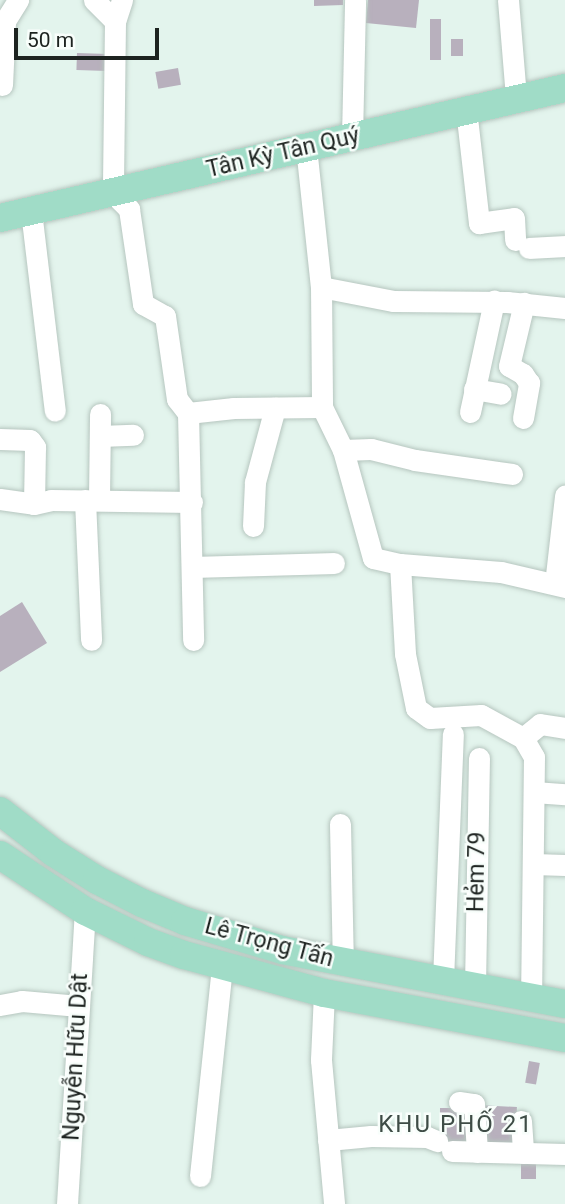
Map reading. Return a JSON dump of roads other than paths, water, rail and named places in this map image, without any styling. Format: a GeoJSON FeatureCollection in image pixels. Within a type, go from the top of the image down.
{"type":"FeatureCollection","features":[{"type":"Feature","properties":{"kind":"main road","name":"Tân Kỳ Tân Quý"},"geometry":{"type":"LineString","coordinates":[[0,218],[516,97],[565,88]]}},
{"type":"Feature","properties":{"kind":"main road","name":"Lê Trọng Tấn"},"geometry":{"type":"LineString","coordinates":[[0,811],[54,853],[142,903],[231,936],[344,963],[565,1004]]}},
{"type":"Feature","properties":{"kind":"main road","name":"Lê Trọng Tấn"},"geometry":{"type":"LineString","coordinates":[[0,855],[85,911],[148,942],[222,967],[324,993],[565,1038]]}},
{"type":"Feature","properties":{"kind":"street"},"geometry":{"type":"LineString","coordinates":[[2,85],[5,21],[18,0]]}},
{"type":"Feature","properties":{"kind":"street"},"geometry":{"type":"LineString","coordinates":[[94,0],[118,10],[113,193],[129,209],[143,304],[165,316],[177,399],[188,413],[193,640]]}},
{"type":"Feature","properties":{"kind":"street"},"geometry":{"type":"LineString","coordinates":[[352,137],[355,0]]}},
{"type":"Feature","properties":{"kind":"street"},"geometry":{"type":"LineString","coordinates":[[508,0],[516,97]]}},
{"type":"Feature","properties":{"kind":"street"},"geometry":{"type":"LineString","coordinates":[[466,109],[480,222],[514,218],[522,244],[565,246]]}},
{"type":"Feature","properties":{"kind":"street"},"geometry":{"type":"LineString","coordinates":[[306,147],[321,287],[322,407],[343,450],[373,558],[400,564],[500,572],[560,586],[565,496]]}},
{"type":"Feature","properties":{"kind":"street"},"geometry":{"type":"LineString","coordinates":[[32,211],[55,411]]}},
{"type":"Feature","properties":{"kind":"street"},"geometry":{"type":"LineString","coordinates":[[321,287],[393,301],[524,303],[565,308]]}},
{"type":"Feature","properties":{"kind":"street"},"geometry":{"type":"LineString","coordinates":[[470,412],[494,302]]}},
{"type":"Feature","properties":{"kind":"street"},"geometry":{"type":"LineString","coordinates":[[523,418],[529,383],[523,373],[509,366],[524,303]]}},
{"type":"Feature","properties":{"kind":"street"},"geometry":{"type":"LineString","coordinates":[[474,389],[501,394]]}},
{"type":"Feature","properties":{"kind":"street"},"geometry":{"type":"LineString","coordinates":[[188,413],[322,407]]}},
{"type":"Feature","properties":{"kind":"street"},"geometry":{"type":"LineString","coordinates":[[253,526],[255,482],[275,408]]}},
{"type":"Feature","properties":{"kind":"street"},"geometry":{"type":"LineString","coordinates":[[91,640],[92,500],[100,414]]}},
{"type":"Feature","properties":{"kind":"street"},"geometry":{"type":"LineString","coordinates":[[100,436],[133,435]]}},
{"type":"Feature","properties":{"kind":"street"},"geometry":{"type":"LineString","coordinates":[[0,439],[30,440],[35,447],[34,504]]}},
{"type":"Feature","properties":{"kind":"street"},"geometry":{"type":"LineString","coordinates":[[343,450],[371,449],[415,460],[512,474]]}},
{"type":"Feature","properties":{"kind":"street"},"geometry":{"type":"LineString","coordinates":[[0,499],[34,504],[51,500],[192,502]]}},
{"type":"Feature","properties":{"kind":"street"},"geometry":{"type":"LineString","coordinates":[[193,567],[334,563]]}},
{"type":"Feature","properties":{"kind":"street"},"geometry":{"type":"LineString","coordinates":[[400,564],[405,654],[416,708],[430,718],[481,715],[523,738],[534,757],[531,998]]}},
{"type":"Feature","properties":{"kind":"street"},"geometry":{"type":"LineString","coordinates":[[523,738],[540,724],[565,728]]}},
{"type":"Feature","properties":{"kind":"street"},"geometry":{"type":"LineString","coordinates":[[443,980],[453,734]]}},
{"type":"Feature","properties":{"kind":"street","name":"Hẻm 79"},"geometry":{"type":"LineString","coordinates":[[475,986],[480,758]]}},
{"type":"Feature","properties":{"kind":"street"},"geometry":{"type":"LineString","coordinates":[[534,792],[565,794]]}},
{"type":"Feature","properties":{"kind":"street"},"geometry":{"type":"LineString","coordinates":[[341,824],[344,963]]}},
{"type":"Feature","properties":{"kind":"street"},"geometry":{"type":"LineString","coordinates":[[533,864],[565,865]]}},
{"type":"Feature","properties":{"kind":"street","name":"Nguyễn Hữu Dật"},"geometry":{"type":"LineString","coordinates":[[67,1204],[85,911]]}},
{"type":"Feature","properties":{"kind":"street"},"geometry":{"type":"LineString","coordinates":[[200,1176],[222,967]]}},
{"type":"Feature","properties":{"kind":"street"},"geometry":{"type":"LineString","coordinates":[[324,993],[321,1051],[334,1204]]}},
{"type":"Feature","properties":{"kind":"street"},"geometry":{"type":"LineString","coordinates":[[0,1005],[22,1001],[79,1006]]}},
{"type":"Feature","properties":{"kind":"street"},"geometry":{"type":"LineString","coordinates":[[459,1102],[474,1104],[477,1152]]}},
{"type":"Feature","properties":{"kind":"street"},"geometry":{"type":"LineString","coordinates":[[521,1121],[523,1153]]}},
{"type":"Feature","properties":{"kind":"street"},"geometry":{"type":"LineString","coordinates":[[328,1140],[371,1136],[427,1137],[444,1146],[477,1152],[565,1154]]}},
{"type":"Feature","properties":{"kind":"district","name":"KHU PHỐ 21"},"geometry":{"type":"Point","coordinates":[456,1125]}}]}
